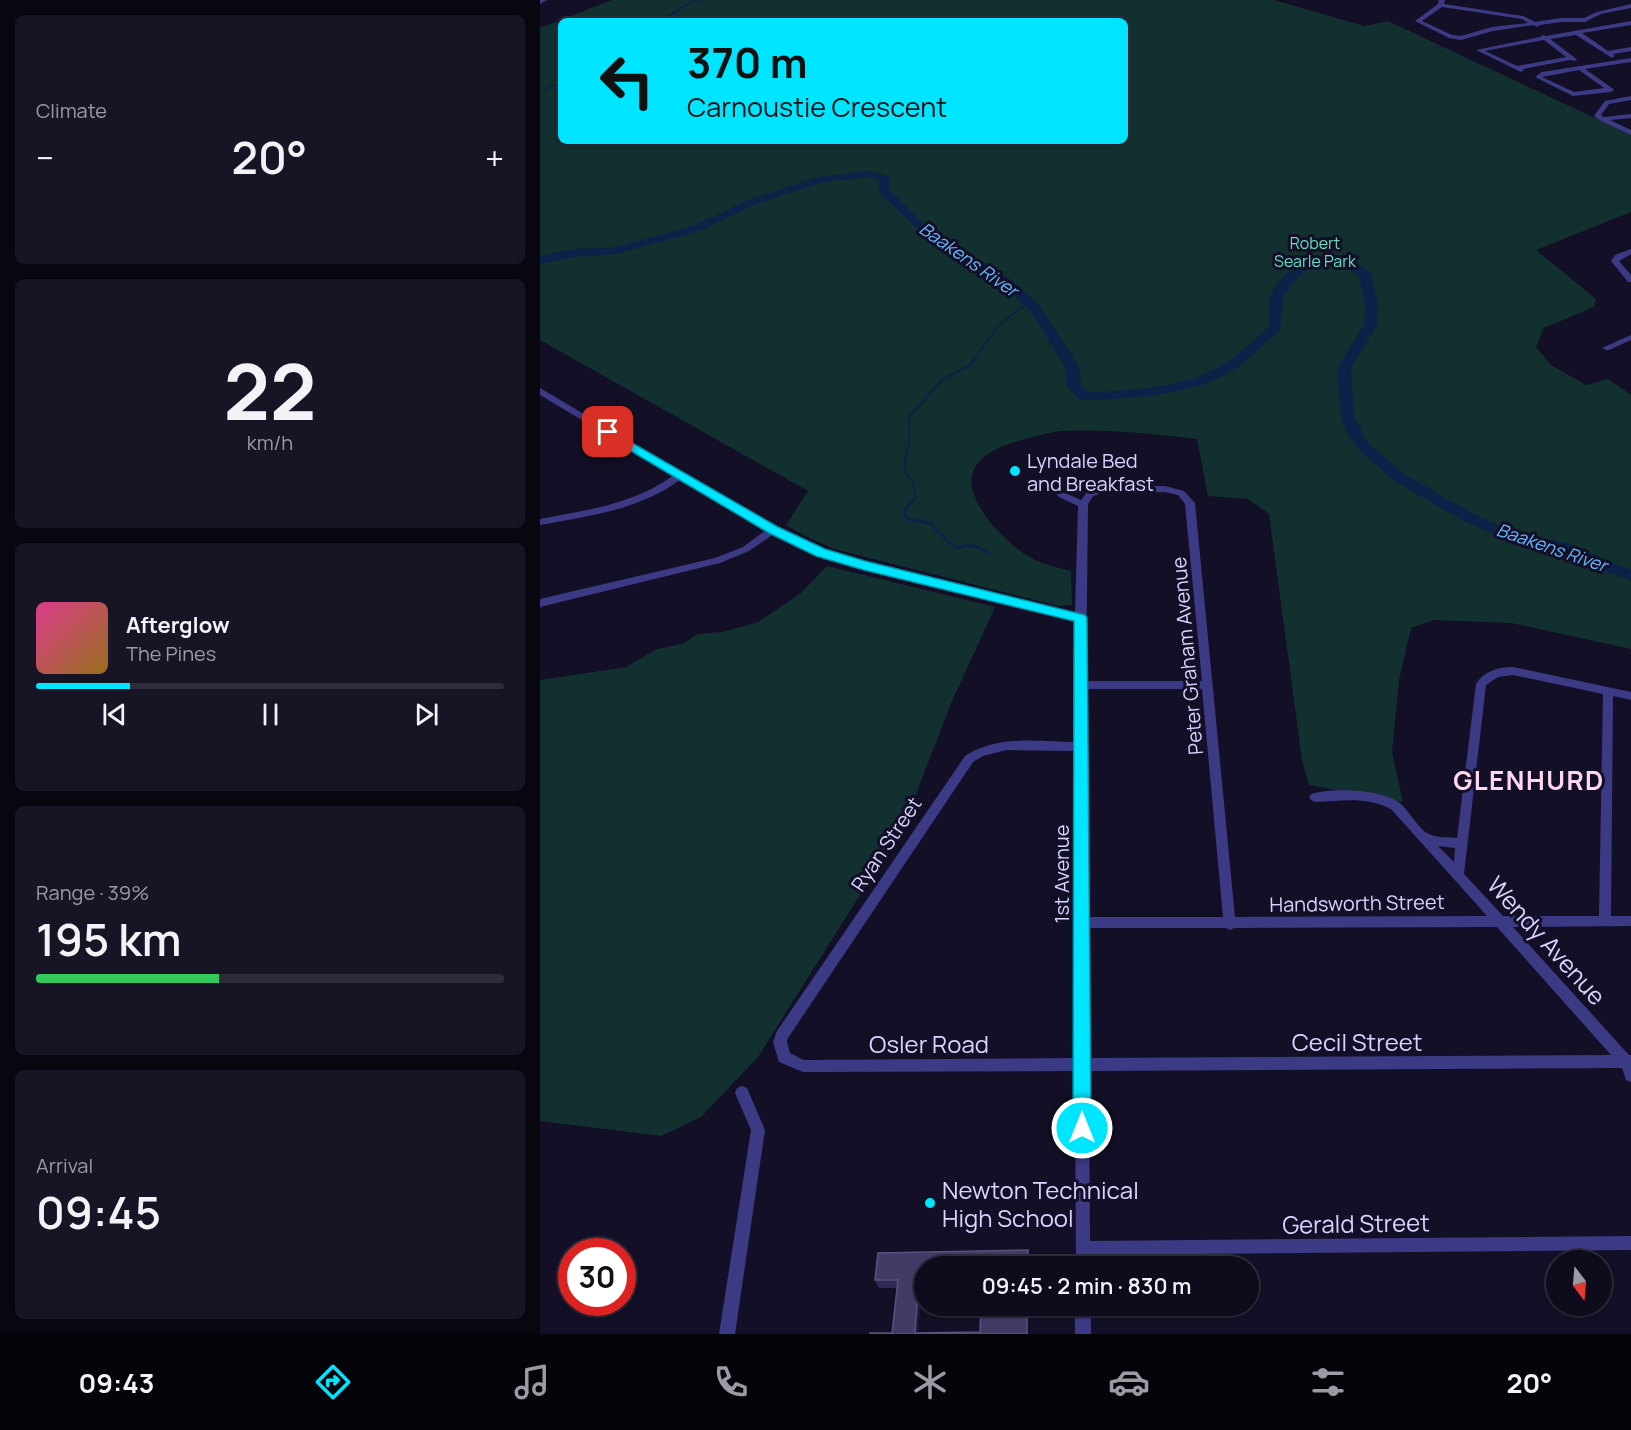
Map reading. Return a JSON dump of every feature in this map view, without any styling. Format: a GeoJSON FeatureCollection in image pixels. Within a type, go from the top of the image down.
{"type":"FeatureCollection","features":[{"type":"Feature","properties":{"kind":"street"},"geometry":{"type":"LineString","coordinates":[[540,2],[544,0]]}},
{"type":"Feature","properties":{"kind":"street"},"geometry":{"type":"LineString","coordinates":[[1549,33],[1535,24],[1521,17],[1442,2],[1419,21],[1453,37],[1489,29],[1509,28],[1535,24],[1585,20],[1599,13],[1631,6]]}},
{"type":"Feature","properties":{"kind":"street"},"geometry":{"type":"LineString","coordinates":[[1620,8],[1631,16]]}},
{"type":"Feature","properties":{"kind":"street"},"geometry":{"type":"LineString","coordinates":[[1543,37],[1574,60],[1518,69],[1479,49],[1543,37],[1631,23]]}},
{"type":"Feature","properties":{"kind":"street"},"geometry":{"type":"LineString","coordinates":[[1509,28],[1520,38]]}},
{"type":"Feature","properties":{"kind":"street"},"geometry":{"type":"LineString","coordinates":[[1576,32],[1610,54],[1631,49]]}},
{"type":"Feature","properties":{"kind":"street"},"geometry":{"type":"LineString","coordinates":[[1478,33],[1491,44]]}},
{"type":"Feature","properties":{"kind":"street"},"geometry":{"type":"LineString","coordinates":[[1580,68],[1613,91],[1573,94],[1538,76],[1580,68],[1631,60]]}},
{"type":"Feature","properties":{"kind":"street"},"geometry":{"type":"LineString","coordinates":[[1631,98],[1605,103],[1597,116],[1600,120],[1631,134]]}},
{"type":"Feature","properties":{"kind":"street"},"geometry":{"type":"LineString","coordinates":[[1600,120],[1631,116]]}},
{"type":"Feature","properties":{"kind":"street"},"geometry":{"type":"LineString","coordinates":[[1631,251],[1618,257],[1615,261],[1631,280]]}},
{"type":"Feature","properties":{"kind":"street"},"geometry":{"type":"LineString","coordinates":[[1606,348],[1631,337]]}},
{"type":"Feature","properties":{"kind":"street"},"geometry":{"type":"LineString","coordinates":[[540,392],[773,530],[805,546],[844,561],[1080,618]]}},
{"type":"Feature","properties":{"kind":"street"},"geometry":{"type":"LineString","coordinates":[[540,522],[640,499],[668,486],[680,475]]}},
{"type":"Feature","properties":{"kind":"street","name":"Peter Graham Avenue"},"geometry":{"type":"LineString","coordinates":[[1083,504],[1090,494],[1106,489],[1165,489],[1181,493],[1187,498],[1191,507],[1230,924]]}},
{"type":"Feature","properties":{"kind":"street"},"geometry":{"type":"LineString","coordinates":[[1062,495],[1083,504]]}},
{"type":"Feature","properties":{"kind":"street","name":"1st Avenue"},"geometry":{"type":"LineString","coordinates":[[1083,504],[1080,618],[1083,1256]]}},
{"type":"Feature","properties":{"kind":"street"},"geometry":{"type":"LineString","coordinates":[[540,603],[717,561],[746,549],[773,530]]}},
{"type":"Feature","properties":{"kind":"street","name":"Wendy Avenue"},"geometry":{"type":"LineString","coordinates":[[1458,876],[1481,684],[1489,675],[1505,671],[1608,692]]}},
{"type":"Feature","properties":{"kind":"street"},"geometry":{"type":"LineString","coordinates":[[1081,685],[1208,685]]}},
{"type":"Feature","properties":{"kind":"street"},"geometry":{"type":"LineString","coordinates":[[1605,921],[1608,692],[1631,696]]}},
{"type":"Feature","properties":{"kind":"street","name":"Ryan Street"},"geometry":{"type":"LineString","coordinates":[[781,1052],[782,1035],[969,759],[977,752],[995,747],[1082,747]]}},
{"type":"Feature","properties":{"kind":"street","name":"Wendy Avenue"},"geometry":{"type":"LineString","coordinates":[[1315,797],[1368,796],[1389,801],[1629,1061]]}},
{"type":"Feature","properties":{"kind":"street"},"geometry":{"type":"LineString","coordinates":[[1426,839],[1463,844]]}},
{"type":"Feature","properties":{"kind":"street","name":"Handsworth Street"},"geometry":{"type":"LineString","coordinates":[[1083,923],[1631,921]]}},
{"type":"Feature","properties":{"kind":"street","name":"Osler Road"},"geometry":{"type":"LineString","coordinates":[[781,1052],[788,1060],[803,1066],[1082,1065]]}},
{"type":"Feature","properties":{"kind":"street"},"geometry":{"type":"LineString","coordinates":[[1629,1061],[1631,1075]]}},
{"type":"Feature","properties":{"kind":"street","name":"Cecil Street"},"geometry":{"type":"LineString","coordinates":[[1082,1065],[1629,1061]]}},
{"type":"Feature","properties":{"kind":"street"},"geometry":{"type":"LineString","coordinates":[[727,1334],[758,1130],[742,1093]]}},
{"type":"Feature","properties":{"kind":"street","name":"Gerald Street"},"geometry":{"type":"LineString","coordinates":[[1083,1248],[1631,1243]]}},
{"type":"Feature","properties":{"kind":"street"},"geometry":{"type":"LineString","coordinates":[[1083,1316],[1083,1334]]}},
{"type":"Feature","properties":{"kind":"green space","name":"Robert Searle Park"},"geometry":{"type":"Polygon","coordinates":[[[612,0],[1274,0],[1364,26],[1388,21],[1631,135],[1631,212],[1536,250],[1596,299],[1594,307],[1544,328],[1536,347],[1551,365],[1586,385],[1608,379],[1631,395],[1631,649],[1511,623],[1434,620],[1411,628],[1399,680],[1392,752],[1403,802],[1309,785],[1302,760],[1269,514],[1248,499],[1208,496],[1197,439],[1114,431],[1056,432],[1005,445],[982,458],[975,467],[972,478],[973,491],[991,523],[1006,539],[1032,558],[1071,571],[1072,605],[1058,606],[834,549],[803,535],[786,525],[808,491],[540,340],[540,28],[558,21],[558,144],[1128,144],[1128,18],[566,18],[612,0]]]}},
{"type":"Feature","properties":{"kind":"green space"},"geometry":{"type":"Polygon","coordinates":[[[827,566],[995,607],[952,701],[904,825],[758,1057],[701,1117],[661,1136],[540,1121],[540,680],[626,667],[657,649],[682,644],[698,634],[723,632],[758,622],[801,593],[827,566]]]}},
{"type":"Feature","properties":{"kind":"building"},"geometry":{"type":"Polygon","coordinates":[[[1028,1250],[1028,1256],[914,1256],[915,1333],[980,1332],[981,1316],[1027,1316],[1027,1334],[870,1334],[892,1333],[898,1280],[875,1280],[878,1253],[1028,1250]]]}},
{"type":"Feature","properties":{"kind":"waterway"},"geometry":{"type":"LineString","coordinates":[[666,18],[686,5],[700,0]]}},
{"type":"Feature","properties":{"kind":"waterway"},"geometry":{"type":"LineString","coordinates":[[540,91],[558,84]]}},
{"type":"Feature","properties":{"kind":"waterway","name":"Baakens River"},"geometry":{"type":"LineString","coordinates":[[540,260],[572,253],[616,250],[700,227],[749,203],[822,179],[870,174],[885,179],[883,190],[920,226],[963,256],[1004,280],[1035,308],[1072,367],[1074,386],[1084,396],[1157,389],[1196,381],[1225,369],[1276,327],[1278,294],[1290,277],[1315,262],[1335,260],[1345,262],[1365,274],[1371,305],[1371,325],[1362,343],[1344,368],[1348,417],[1353,431],[1364,447],[1399,477],[1444,505],[1511,536],[1561,547],[1631,576]]}},
{"type":"Feature","properties":{"kind":"waterway"},"geometry":{"type":"LineString","coordinates":[[912,501],[916,497],[913,482],[905,472],[905,459],[909,445],[909,417],[942,380],[970,365],[1000,324],[1028,303]]}},
{"type":"Feature","properties":{"kind":"waterway"},"geometry":{"type":"LineString","coordinates":[[912,501],[906,508],[905,516],[908,519],[930,523],[955,548],[972,545],[990,553]]}},
{"type":"Feature","properties":{"kind":"place","name":"Lyndale Bed and Breakfast"},"geometry":{"type":"Point","coordinates":[1015,471]}},
{"type":"Feature","properties":{"kind":"place","name":"Newton Technical High School"},"geometry":{"type":"Point","coordinates":[930,1203]}},
{"type":"Feature","properties":{"kind":"district","name":"GLENHURD"},"geometry":{"type":"Point","coordinates":[1529,780]}},
{"type":"Feature","properties":{"kind":"route"},"geometry":{"type":"LineString","coordinates":[[608,432],[773,530],[805,546],[844,561],[1080,618],[1083,901],[1082,1128]]}}]}
